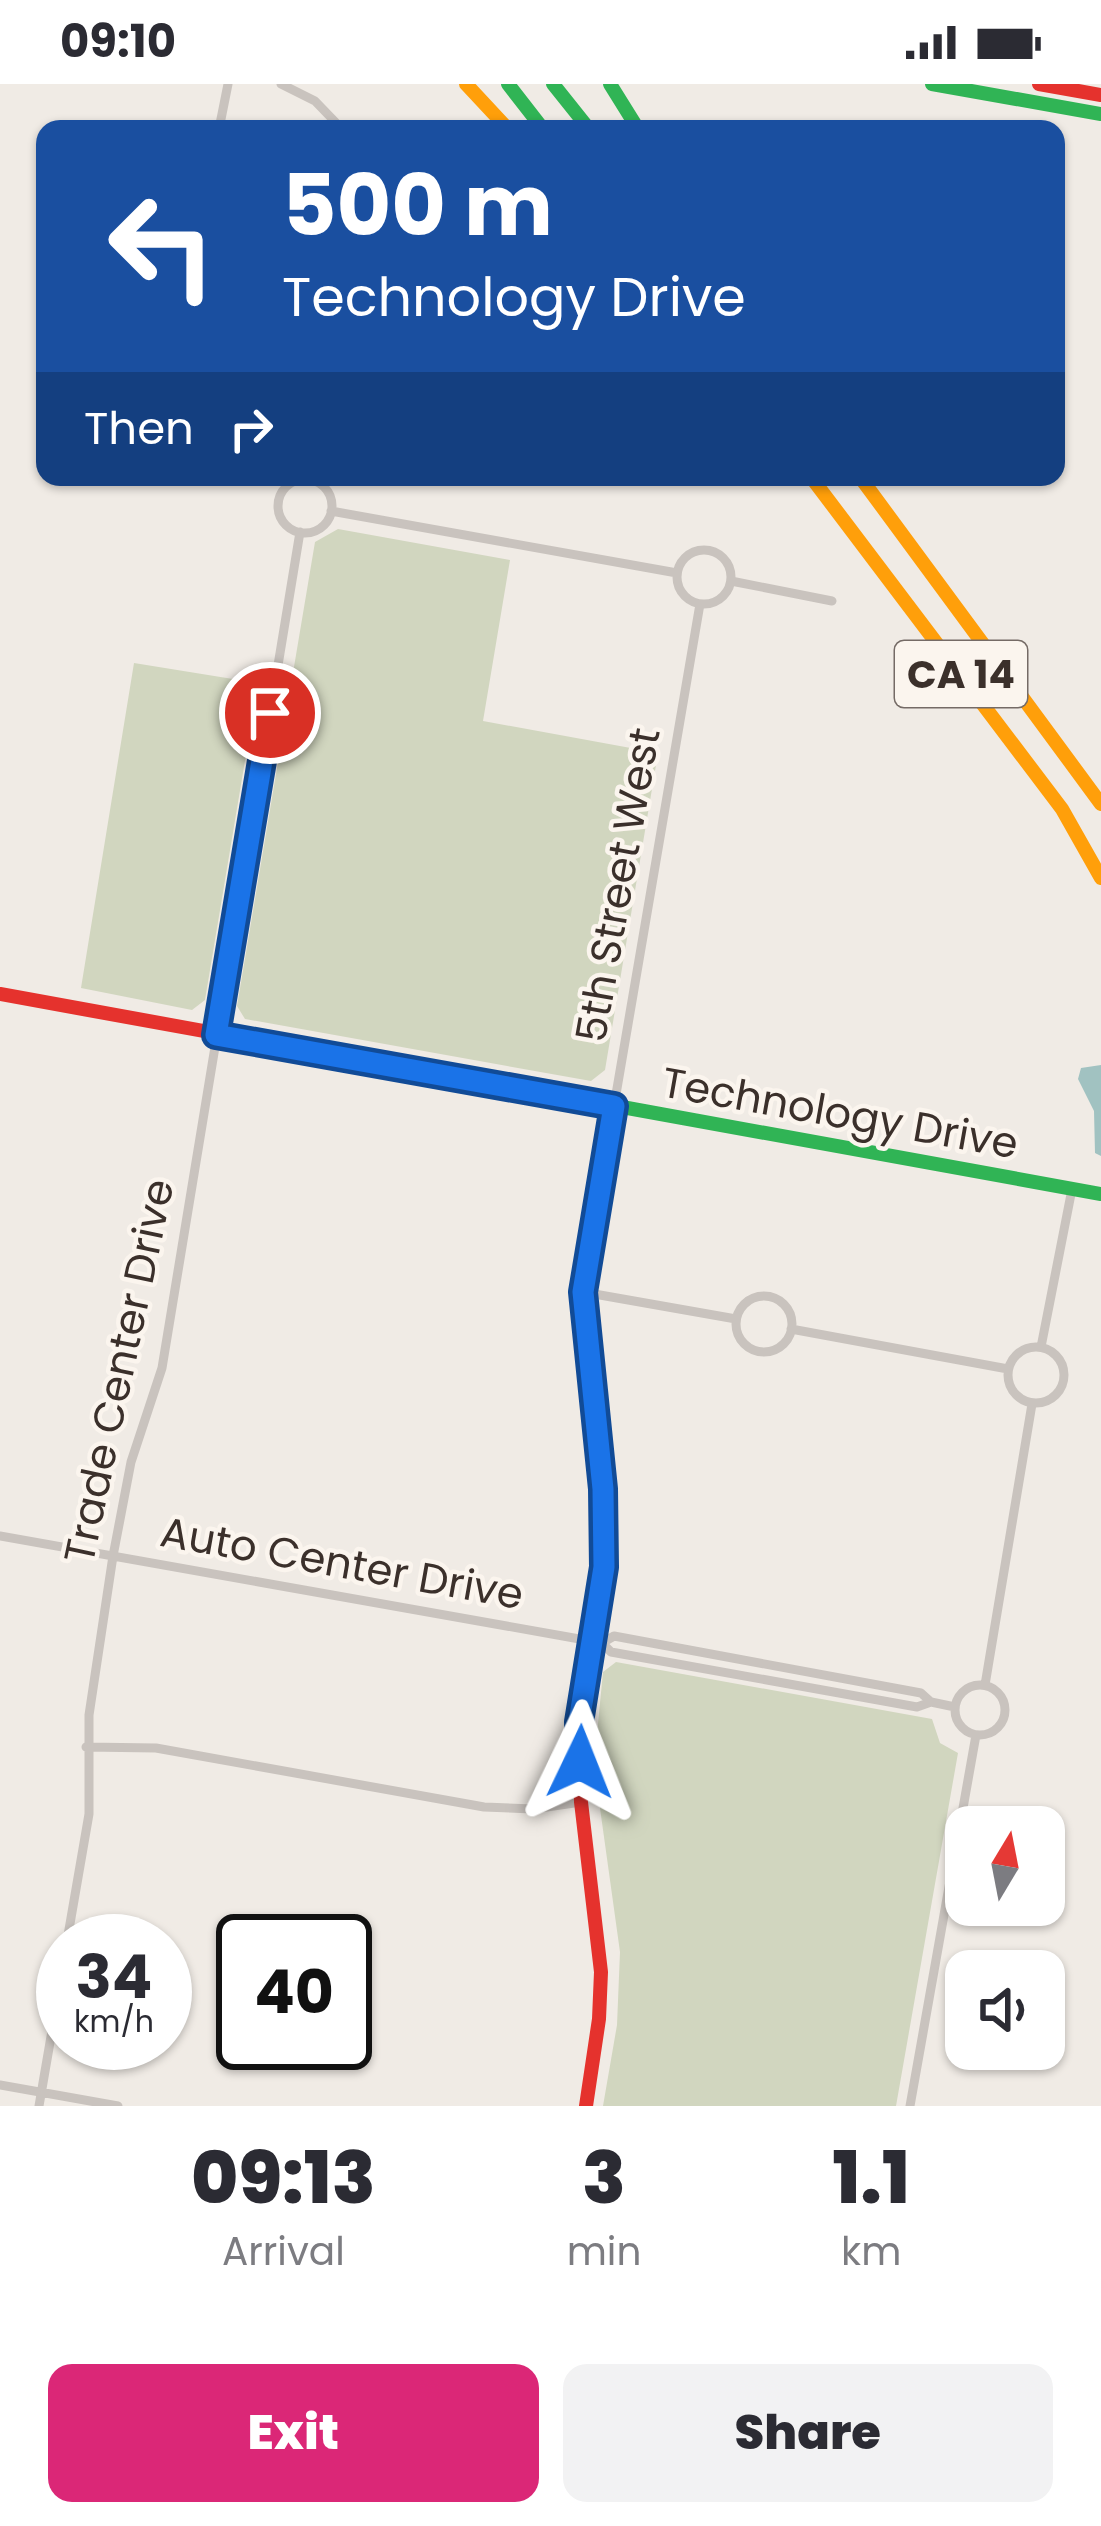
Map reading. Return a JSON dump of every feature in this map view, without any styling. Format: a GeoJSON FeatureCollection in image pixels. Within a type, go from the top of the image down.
{"type":"FeatureCollection","features":[{"type":"Feature","properties":{"kind":"main road"},"geometry":{"type":"LineString","coordinates":[[466,84],[500,120]]}},
{"type":"Feature","properties":{"kind":"main road"},"geometry":{"type":"LineString","coordinates":[[508,84],[536,120]]}},
{"type":"Feature","properties":{"kind":"main road"},"geometry":{"type":"LineString","coordinates":[[553,84],[582,120]]}},
{"type":"Feature","properties":{"kind":"main road"},"geometry":{"type":"LineString","coordinates":[[610,84],[632,120]]}},
{"type":"Feature","properties":{"kind":"main road"},"geometry":{"type":"LineString","coordinates":[[932,84],[1101,114]]}},
{"type":"Feature","properties":{"kind":"main road"},"geometry":{"type":"LineString","coordinates":[[1039,84],[1101,95]]}},
{"type":"Feature","properties":{"kind":"main road","name":"CA 14"},"geometry":{"type":"LineString","coordinates":[[818,486],[1062,808],[1101,878]]}},
{"type":"Feature","properties":{"kind":"main road","name":"CA 14"},"geometry":{"type":"LineString","coordinates":[[867,486],[1101,803]]}},
{"type":"Feature","properties":{"kind":"main road","name":"Technology Drive"},"geometry":{"type":"LineString","coordinates":[[0,994],[1101,1194]]}},
{"type":"Feature","properties":{"kind":"main road","name":"5th Street West"},"geometry":{"type":"LineString","coordinates":[[586,2106],[601,1972],[581,1802],[579,1722],[597,1642],[604,1567],[603,1489],[583,1292],[614,1106]]}},
{"type":"Feature","properties":{"kind":"street"},"geometry":{"type":"LineString","coordinates":[[221,120],[228,84]]}},
{"type":"Feature","properties":{"kind":"street"},"geometry":{"type":"LineString","coordinates":[[281,84],[315,101],[333,120]]}},
{"type":"Feature","properties":{"kind":"street"},"geometry":{"type":"LineString","coordinates":[[287,486],[278,506],[284,524],[300,532],[318,529],[331,511],[322,486]]}},
{"type":"Feature","properties":{"kind":"street"},"geometry":{"type":"LineString","coordinates":[[331,511],[677,573]]}},
{"type":"Feature","properties":{"kind":"street","name":"Trade Center Drive"},"geometry":{"type":"LineString","coordinates":[[72,1914],[89,1814],[86,1747],[113,1556],[131,1462],[162,1368],[300,532]]}},
{"type":"Feature","properties":{"kind":"street"},"geometry":{"type":"LineString","coordinates":[[712,551],[727,563],[731,581],[723,596],[700,604],[683,595],[677,573],[693,552],[712,551]]}},
{"type":"Feature","properties":{"kind":"street"},"geometry":{"type":"LineString","coordinates":[[731,581],[832,601]]}},
{"type":"Feature","properties":{"kind":"street","name":"5th Street West"},"geometry":{"type":"LineString","coordinates":[[614,1106],[700,604]]}},
{"type":"Feature","properties":{"kind":"street"},"geometry":{"type":"LineString","coordinates":[[1041,1347],[1072,1189]]}},
{"type":"Feature","properties":{"kind":"street"},"geometry":{"type":"LineString","coordinates":[[583,1292],[736,1319]]}},
{"type":"Feature","properties":{"kind":"street"},"geometry":{"type":"LineString","coordinates":[[768,1296],[787,1308],[791,1329],[780,1347],[759,1352],[746,1346],[736,1319],[747,1301],[768,1296]]}},
{"type":"Feature","properties":{"kind":"street"},"geometry":{"type":"LineString","coordinates":[[791,1329],[1008,1369]]}},
{"type":"Feature","properties":{"kind":"street"},"geometry":{"type":"LineString","coordinates":[[1008,1369],[1025,1349],[1041,1347],[1062,1364],[1064,1380],[1052,1398],[1032,1404]]}},
{"type":"Feature","properties":{"kind":"street"},"geometry":{"type":"LineString","coordinates":[[1008,1369],[1012,1390],[1032,1404]]}},
{"type":"Feature","properties":{"kind":"street"},"geometry":{"type":"LineString","coordinates":[[985,1684],[1032,1404]]}},
{"type":"Feature","properties":{"kind":"street","name":"Auto Center Drive"},"geometry":{"type":"LineString","coordinates":[[0,1536],[597,1642],[611,1652],[917,1708],[931,1702],[955,1707]]}},
{"type":"Feature","properties":{"kind":"street"},"geometry":{"type":"LineString","coordinates":[[985,1684],[1001,1696],[1006,1710],[995,1730],[976,1735],[958,1722],[955,1707],[967,1688],[985,1684]]}},
{"type":"Feature","properties":{"kind":"street"},"geometry":{"type":"LineString","coordinates":[[910,2106],[976,1735]]}},
{"type":"Feature","properties":{"kind":"street"},"geometry":{"type":"LineString","coordinates":[[86,1747],[156,1748],[484,1807],[533,1809],[581,1802]]}},
{"type":"Feature","properties":{"kind":"street"},"geometry":{"type":"LineString","coordinates":[[39,2106],[45,2070]]}},
{"type":"Feature","properties":{"kind":"street"},"geometry":{"type":"LineString","coordinates":[[0,2085],[118,2106]]}},
{"type":"Feature","properties":{"kind":"green space"},"geometry":{"type":"Polygon","coordinates":[[[338,529],[510,560],[483,721],[658,753],[605,1070],[591,1081],[245,1019],[237,1006],[315,542],[338,529]]]}},
{"type":"Feature","properties":{"kind":"green space"},"geometry":{"type":"Polygon","coordinates":[[[134,663],[258,683],[205,1000],[192,1010],[81,988],[134,663]]]}},
{"type":"Feature","properties":{"kind":"green space"},"geometry":{"type":"Polygon","coordinates":[[[616,1662],[932,1719],[940,1743],[958,1753],[945,1806],[896,2106],[603,2106],[617,2025],[620,1952],[594,1765],[603,1672],[616,1662]]]}},
{"type":"Feature","properties":{"kind":"water"},"geometry":{"type":"Polygon","coordinates":[[[1101,1065],[1101,1156],[1095,1153],[1094,1111],[1078,1079],[1081,1068],[1101,1065]]]}},
{"type":"Feature","properties":{"kind":"traffic: fast"},"geometry":{"type":"LineString","coordinates":[[508,84],[536,120]]}},
{"type":"Feature","properties":{"kind":"traffic: fast"},"geometry":{"type":"LineString","coordinates":[[553,84],[582,120]]}},
{"type":"Feature","properties":{"kind":"traffic: fast"},"geometry":{"type":"LineString","coordinates":[[610,84],[632,120]]}},
{"type":"Feature","properties":{"kind":"traffic: fast"},"geometry":{"type":"LineString","coordinates":[[932,84],[1101,114]]}},
{"type":"Feature","properties":{"kind":"traffic: fast"},"geometry":{"type":"LineString","coordinates":[[600,1103],[1101,1194]]}},
{"type":"Feature","properties":{"kind":"traffic: fast"},"geometry":{"type":"LineString","coordinates":[[604,1559],[603,1489],[583,1292],[614,1106]]}},
{"type":"Feature","properties":{"kind":"traffic: slow"},"geometry":{"type":"LineString","coordinates":[[466,84],[500,120]]}},
{"type":"Feature","properties":{"kind":"traffic: slow"},"geometry":{"type":"LineString","coordinates":[[818,486],[1062,809],[1101,878]]}},
{"type":"Feature","properties":{"kind":"traffic: slow"},"geometry":{"type":"LineString","coordinates":[[867,486],[1101,804]]}},
{"type":"Feature","properties":{"kind":"traffic: jam"},"geometry":{"type":"LineString","coordinates":[[1039,84],[1101,95]]}},
{"type":"Feature","properties":{"kind":"traffic: jam"},"geometry":{"type":"LineString","coordinates":[[0,994],[600,1103]]}},
{"type":"Feature","properties":{"kind":"traffic: jam"},"geometry":{"type":"LineString","coordinates":[[586,2106],[601,1972],[581,1802],[579,1722],[604,1559]]}},
{"type":"Feature","properties":{"kind":"route"},"geometry":{"type":"LineString","coordinates":[[270,713],[216,1035],[614,1106],[583,1292],[603,1489],[604,1567],[579,1722],[580,1762]]}}]}
